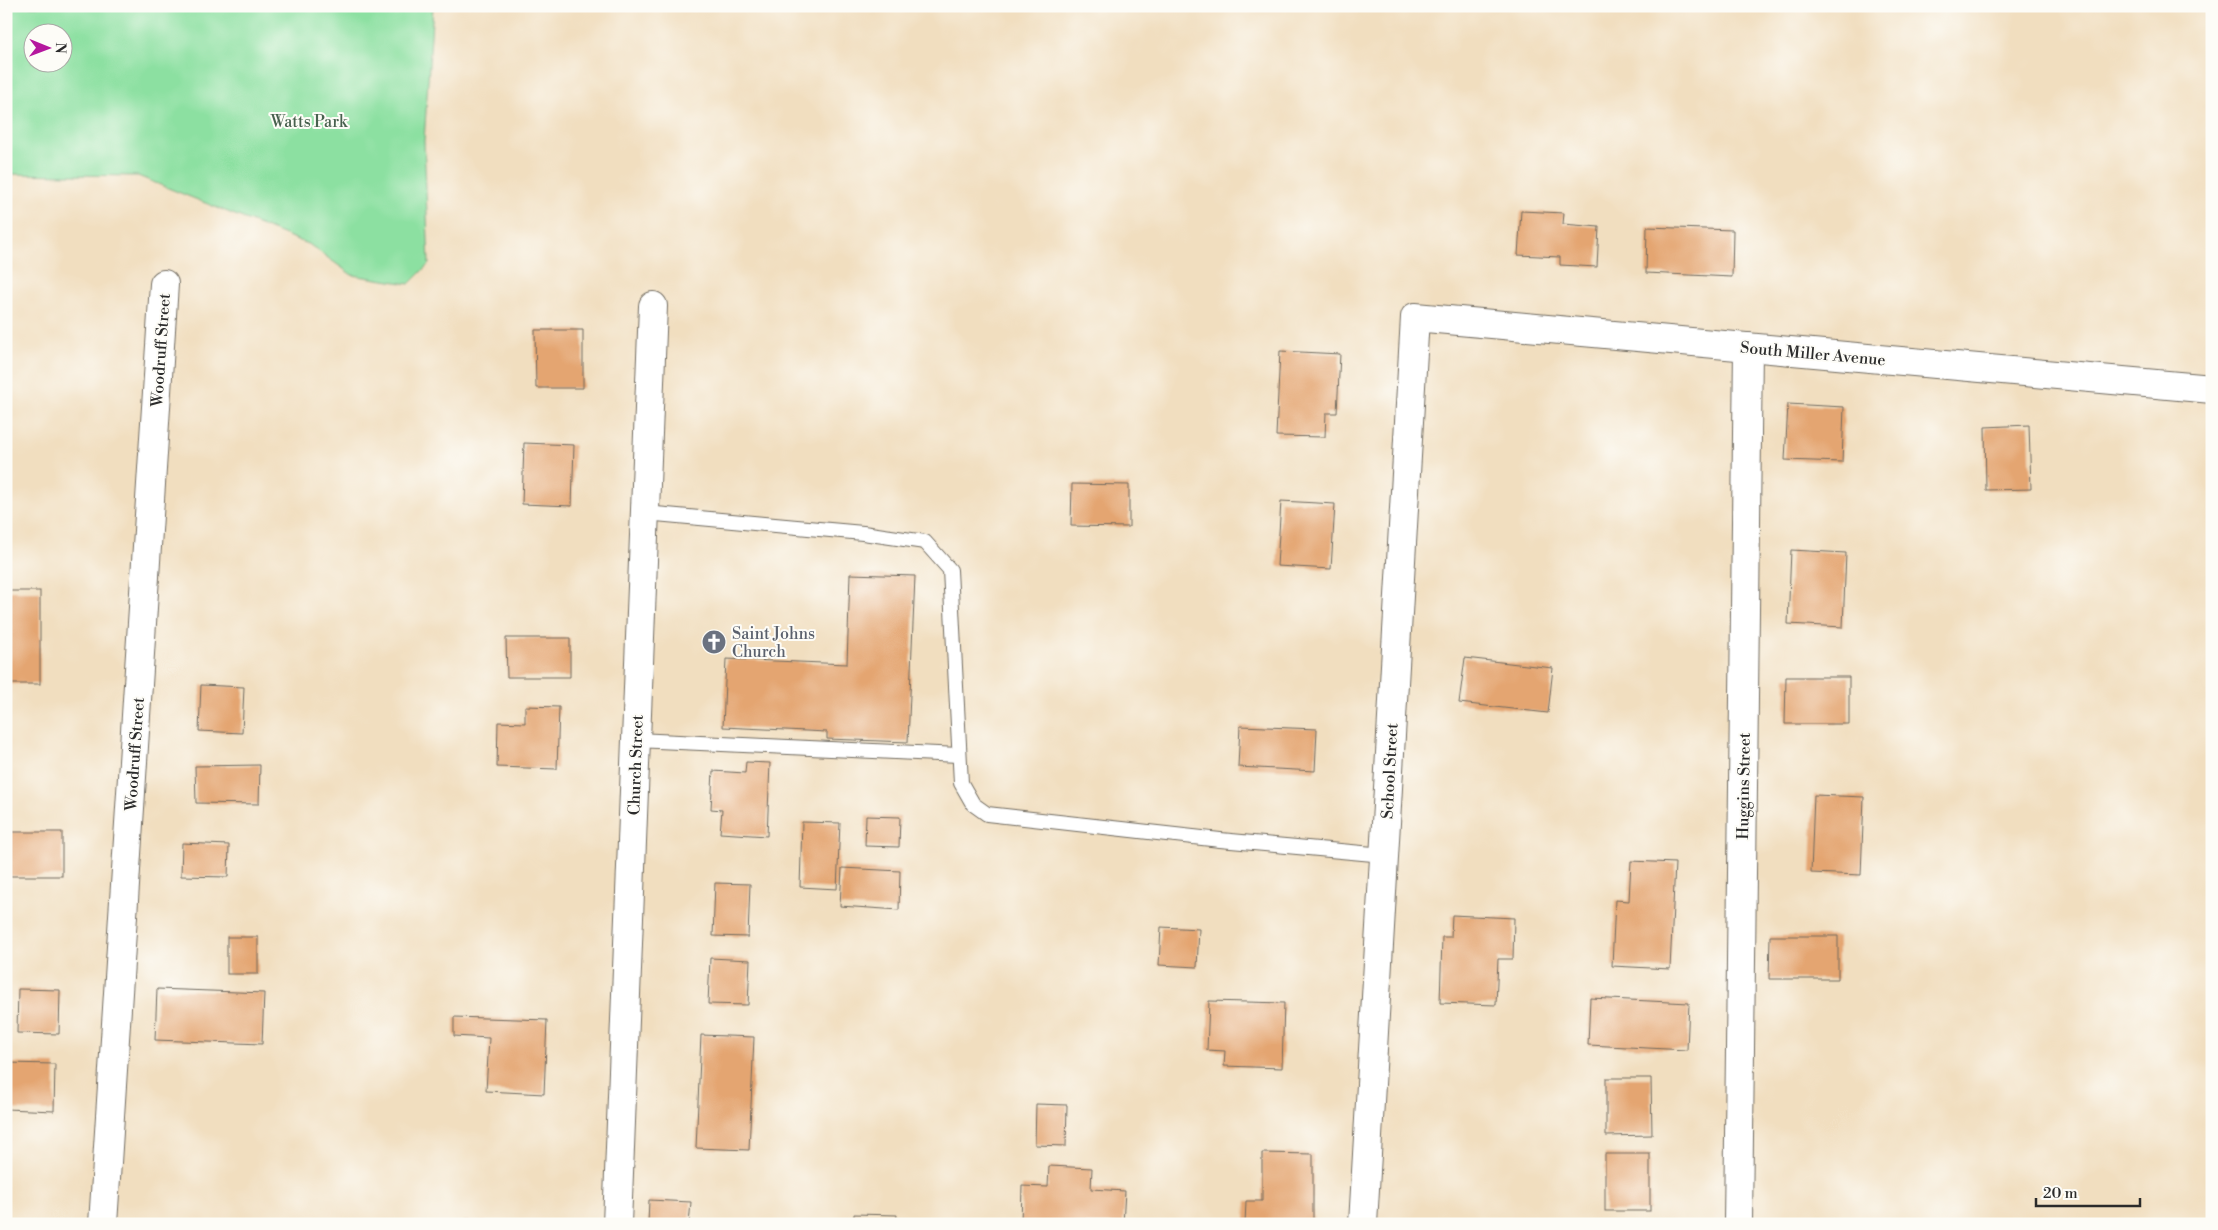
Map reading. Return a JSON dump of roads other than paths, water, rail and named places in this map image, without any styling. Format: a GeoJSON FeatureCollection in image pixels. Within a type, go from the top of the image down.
{"type":"FeatureCollection","features":[{"type":"Feature","properties":{"kind":"street","name":"Woodruff Street"},"geometry":{"type":"LineString","coordinates":[[103,1224],[164,284]]}},
{"type":"Feature","properties":{"kind":"street","name":"Church Street"},"geometry":{"type":"LineString","coordinates":[[617,1224],[653,306]]}},
{"type":"Feature","properties":{"kind":"street","name":"South Miller Avenue"},"geometry":{"type":"LineString","coordinates":[[1415,317],[2212,389]]}},
{"type":"Feature","properties":{"kind":"street","name":"School Street"},"geometry":{"type":"LineString","coordinates":[[1363,1224],[1415,317]]}},
{"type":"Feature","properties":{"kind":"street","name":"Huggins Street"},"geometry":{"type":"LineString","coordinates":[[1738,1224],[1748,348]]}},
{"type":"Feature","properties":{"kind":"lane"},"geometry":{"type":"LineString","coordinates":[[645,513],[863,533],[925,542],[950,570],[961,783],[973,804],[987,814],[1220,840],[1384,855]]}},
{"type":"Feature","properties":{"kind":"lane"},"geometry":{"type":"LineString","coordinates":[[636,740],[959,755]]}},
{"type":"Feature","properties":{"kind":"place","name":"Saint Johns Church"},"geometry":{"type":"Point","coordinates":[714,642]}},
{"type":"Feature","properties":{"kind":"park label","name":"Watts Park"},"geometry":{"type":"Point","coordinates":[309,121]}}]}
